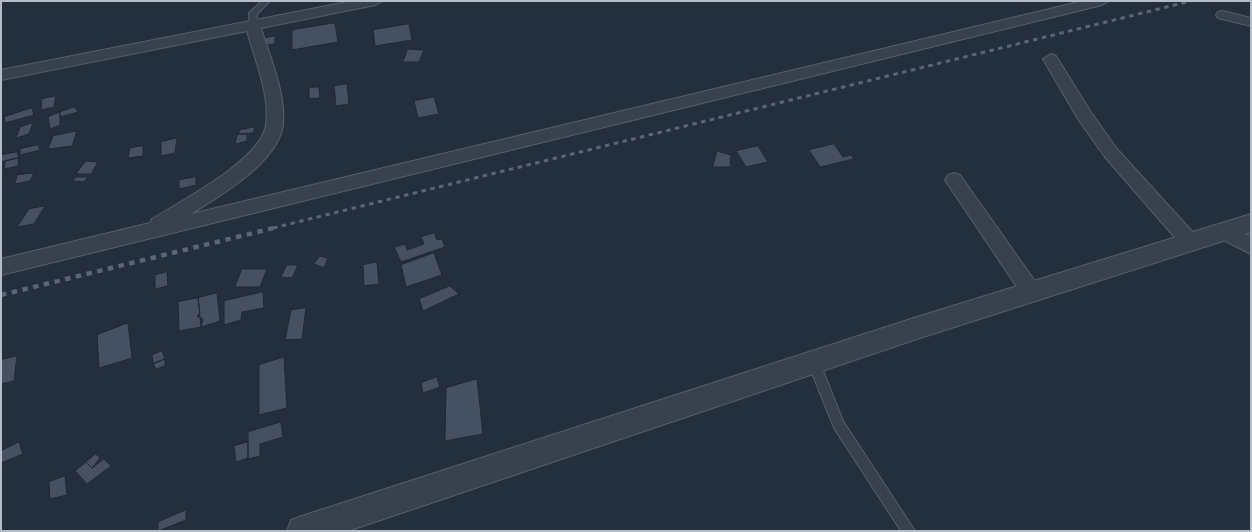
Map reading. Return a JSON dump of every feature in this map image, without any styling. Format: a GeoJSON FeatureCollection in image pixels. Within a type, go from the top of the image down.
{"type":"FeatureCollection","features":[{"type":"Feature","properties":{"kind":"street"},"geometry":{"type":"LineString","coordinates":[[1,74],[376,1]]}},
{"type":"Feature","properties":{"kind":"street"},"geometry":{"type":"LineString","coordinates":[[1,267],[1102,1]]}},
{"type":"Feature","properties":{"kind":"street"},"geometry":{"type":"LineString","coordinates":[[1223,14],[1251,22]]}},
{"type":"Feature","properties":{"kind":"street"},"geometry":{"type":"LineString","coordinates":[[144,233],[226,182],[252,161],[269,142],[274,128],[274,109],[253,26]]}},
{"type":"Feature","properties":{"kind":"street"},"geometry":{"type":"LineString","coordinates":[[1051,59],[1084,115],[1111,153],[1191,242]]}},
{"type":"Feature","properties":{"kind":"street"},"geometry":{"type":"LineString","coordinates":[[954,180],[1032,293]]}},
{"type":"Feature","properties":{"kind":"street"},"geometry":{"type":"LineString","coordinates":[[302,531],[814,363],[1251,223]]}},
{"type":"Feature","properties":{"kind":"street"},"geometry":{"type":"LineString","coordinates":[[1225,232],[1251,246]]}},
{"type":"Feature","properties":{"kind":"lane"},"geometry":{"type":"LineString","coordinates":[[253,26],[253,12],[266,1]]}},
{"type":"Feature","properties":{"kind":"lane"},"geometry":{"type":"LineString","coordinates":[[814,363],[838,424],[909,531]]}},
{"type":"Feature","properties":{"kind":"building"},"geometry":{"type":"Polygon","coordinates":[[[335,23],[338,42],[292,50],[292,30],[335,23]]]}},
{"type":"Feature","properties":{"kind":"building"},"geometry":{"type":"Polygon","coordinates":[[[409,24],[412,40],[375,46],[373,30],[409,24]]]}},
{"type":"Feature","properties":{"kind":"building"},"geometry":{"type":"Polygon","coordinates":[[[275,36],[275,44],[265,45],[265,38],[275,36]]]}},
{"type":"Feature","properties":{"kind":"building"},"geometry":{"type":"Polygon","coordinates":[[[408,49],[424,50],[419,62],[403,62],[408,49]]]}},
{"type":"Feature","properties":{"kind":"building"},"geometry":{"type":"Polygon","coordinates":[[[347,84],[349,104],[336,106],[334,86],[347,84]]]}},
{"type":"Feature","properties":{"kind":"building"},"geometry":{"type":"Polygon","coordinates":[[[319,87],[320,98],[309,99],[309,88],[319,87]]]}},
{"type":"Feature","properties":{"kind":"building"},"geometry":{"type":"Polygon","coordinates":[[[56,96],[54,107],[41,110],[42,99],[56,96]]]}},
{"type":"Feature","properties":{"kind":"building"},"geometry":{"type":"Polygon","coordinates":[[[434,97],[439,114],[418,118],[414,101],[434,97]]]}},
{"type":"Feature","properties":{"kind":"building"},"geometry":{"type":"Polygon","coordinates":[[[75,107],[78,112],[60,117],[60,112],[75,107]]]}},
{"type":"Feature","properties":{"kind":"building"},"geometry":{"type":"Polygon","coordinates":[[[32,108],[34,115],[5,123],[4,117],[32,108]]]}},
{"type":"Feature","properties":{"kind":"building"},"geometry":{"type":"Polygon","coordinates":[[[60,112],[60,125],[50,129],[48,117],[60,112]]]}},
{"type":"Feature","properties":{"kind":"building"},"geometry":{"type":"Polygon","coordinates":[[[33,123],[29,134],[16,138],[20,127],[33,123]]]}},
{"type":"Feature","properties":{"kind":"building"},"geometry":{"type":"Polygon","coordinates":[[[255,127],[253,133],[238,134],[240,130],[255,127]]]}},
{"type":"Feature","properties":{"kind":"building"},"geometry":{"type":"Polygon","coordinates":[[[77,131],[72,146],[48,149],[53,136],[77,131]]]}},
{"type":"Feature","properties":{"kind":"building"},"geometry":{"type":"Polygon","coordinates":[[[238,134],[247,134],[247,141],[235,144],[238,134]]]}},
{"type":"Feature","properties":{"kind":"building"},"geometry":{"type":"Polygon","coordinates":[[[177,138],[175,153],[161,156],[161,142],[177,138]]]}},
{"type":"Feature","properties":{"kind":"building"},"geometry":{"type":"Polygon","coordinates":[[[834,144],[843,157],[851,155],[854,159],[820,167],[809,150],[834,144]]]}},
{"type":"Feature","properties":{"kind":"building"},"geometry":{"type":"Polygon","coordinates":[[[38,145],[40,150],[20,155],[20,149],[38,145]]]}},
{"type":"Feature","properties":{"kind":"building"},"geometry":{"type":"Polygon","coordinates":[[[143,146],[143,156],[128,158],[130,148],[143,146]]]}},
{"type":"Feature","properties":{"kind":"building"},"geometry":{"type":"Polygon","coordinates":[[[758,146],[768,162],[746,167],[736,151],[758,146]]]}},
{"type":"Feature","properties":{"kind":"building"},"geometry":{"type":"Polygon","coordinates":[[[717,151],[731,155],[730,167],[713,167],[717,151]]]}},
{"type":"Feature","properties":{"kind":"building"},"geometry":{"type":"Polygon","coordinates":[[[17,152],[19,158],[1,162],[1,155],[17,152]]]}},
{"type":"Feature","properties":{"kind":"building"},"geometry":{"type":"Polygon","coordinates":[[[19,158],[18,166],[4,169],[5,161],[19,158]]]}},
{"type":"Feature","properties":{"kind":"building"},"geometry":{"type":"Polygon","coordinates":[[[86,161],[98,162],[91,174],[76,174],[86,161]]]}},
{"type":"Feature","properties":{"kind":"building"},"geometry":{"type":"Polygon","coordinates":[[[34,173],[30,181],[15,184],[17,175],[34,173]]]}},
{"type":"Feature","properties":{"kind":"building"},"geometry":{"type":"Polygon","coordinates":[[[76,177],[88,177],[84,182],[73,181],[76,177]]]}},
{"type":"Feature","properties":{"kind":"building"},"geometry":{"type":"Polygon","coordinates":[[[196,177],[196,185],[179,189],[179,180],[196,177]]]}},
{"type":"Feature","properties":{"kind":"building"},"geometry":{"type":"Polygon","coordinates":[[[45,206],[34,224],[17,227],[29,209],[45,206]]]}},
{"type":"Feature","properties":{"kind":"building"},"geometry":{"type":"Polygon","coordinates":[[[434,233],[437,240],[442,239],[445,247],[401,262],[394,247],[405,244],[407,250],[424,244],[421,237],[434,233]]]}},
{"type":"Feature","properties":{"kind":"building"},"geometry":{"type":"Polygon","coordinates":[[[434,253],[442,275],[406,287],[401,265],[434,253]]]}},
{"type":"Feature","properties":{"kind":"building"},"geometry":{"type":"Polygon","coordinates":[[[320,256],[328,258],[324,268],[314,264],[320,256]]]}},
{"type":"Feature","properties":{"kind":"building"},"geometry":{"type":"Polygon","coordinates":[[[377,262],[379,284],[364,286],[363,265],[377,262]]]}},
{"type":"Feature","properties":{"kind":"building"},"geometry":{"type":"Polygon","coordinates":[[[287,265],[298,265],[292,278],[281,277],[287,265]]]}},
{"type":"Feature","properties":{"kind":"building"},"geometry":{"type":"Polygon","coordinates":[[[242,269],[267,269],[260,287],[235,287],[242,269]]]}},
{"type":"Feature","properties":{"kind":"building"},"geometry":{"type":"Polygon","coordinates":[[[167,272],[168,286],[155,289],[155,275],[167,272]]]}},
{"type":"Feature","properties":{"kind":"building"},"geometry":{"type":"Polygon","coordinates":[[[450,286],[459,294],[423,311],[419,299],[450,286]]]}},
{"type":"Feature","properties":{"kind":"building"},"geometry":{"type":"Polygon","coordinates":[[[263,292],[264,308],[242,312],[241,320],[224,325],[224,301],[263,292]]]}},
{"type":"Feature","properties":{"kind":"building"},"geometry":{"type":"Polygon","coordinates":[[[217,293],[220,321],[201,327],[198,298],[217,293]]]}},
{"type":"Feature","properties":{"kind":"building"},"geometry":{"type":"Polygon","coordinates":[[[198,298],[200,313],[197,316],[203,319],[201,327],[179,331],[178,302],[198,298]]]}},
{"type":"Feature","properties":{"kind":"building"},"geometry":{"type":"Polygon","coordinates":[[[306,308],[302,339],[285,340],[291,310],[306,308]]]}},
{"type":"Feature","properties":{"kind":"building"},"geometry":{"type":"Polygon","coordinates":[[[128,323],[132,358],[99,368],[97,335],[128,323]]]}},
{"type":"Feature","properties":{"kind":"building"},"geometry":{"type":"Polygon","coordinates":[[[162,351],[165,359],[153,364],[152,355],[162,351]]]}},
{"type":"Feature","properties":{"kind":"building"},"geometry":{"type":"Polygon","coordinates":[[[17,356],[14,381],[1,384],[1,360],[17,356]]]}},
{"type":"Feature","properties":{"kind":"building"},"geometry":{"type":"Polygon","coordinates":[[[284,357],[287,408],[259,415],[259,365],[284,357]]]}},
{"type":"Feature","properties":{"kind":"building"},"geometry":{"type":"Polygon","coordinates":[[[165,359],[165,366],[156,369],[153,364],[165,359]]]}},
{"type":"Feature","properties":{"kind":"building"},"geometry":{"type":"Polygon","coordinates":[[[437,377],[440,387],[423,393],[421,383],[437,377]]]}},
{"type":"Feature","properties":{"kind":"building"},"geometry":{"type":"Polygon","coordinates":[[[477,379],[483,434],[445,441],[446,388],[477,379]]]}},
{"type":"Feature","properties":{"kind":"building"},"geometry":{"type":"Polygon","coordinates":[[[281,422],[283,437],[260,444],[260,456],[248,459],[248,432],[281,422]]]}},
{"type":"Feature","properties":{"kind":"building"},"geometry":{"type":"Polygon","coordinates":[[[19,442],[23,454],[1,463],[1,451],[19,442]]]}},
{"type":"Feature","properties":{"kind":"building"},"geometry":{"type":"Polygon","coordinates":[[[248,442],[248,458],[236,462],[234,446],[248,442]]]}},
{"type":"Feature","properties":{"kind":"building"},"geometry":{"type":"Polygon","coordinates":[[[96,454],[100,458],[92,468],[86,462],[96,454]]]}},
{"type":"Feature","properties":{"kind":"building"},"geometry":{"type":"Polygon","coordinates":[[[104,459],[111,466],[87,484],[75,471],[86,462],[92,468],[104,459]]]}},
{"type":"Feature","properties":{"kind":"building"},"geometry":{"type":"Polygon","coordinates":[[[65,476],[67,495],[50,499],[49,482],[65,476]]]}},
{"type":"Feature","properties":{"kind":"building"},"geometry":{"type":"Polygon","coordinates":[[[186,510],[186,520],[158,531],[158,522],[186,510]]]}},
{"type":"Feature","properties":{"kind":"railway"},"geometry":{"type":"LineString","coordinates":[[273,228],[1191,1]]}},
{"type":"Feature","properties":{"kind":"railway"},"geometry":{"type":"LineString","coordinates":[[1,295],[278,227]]}}]}
